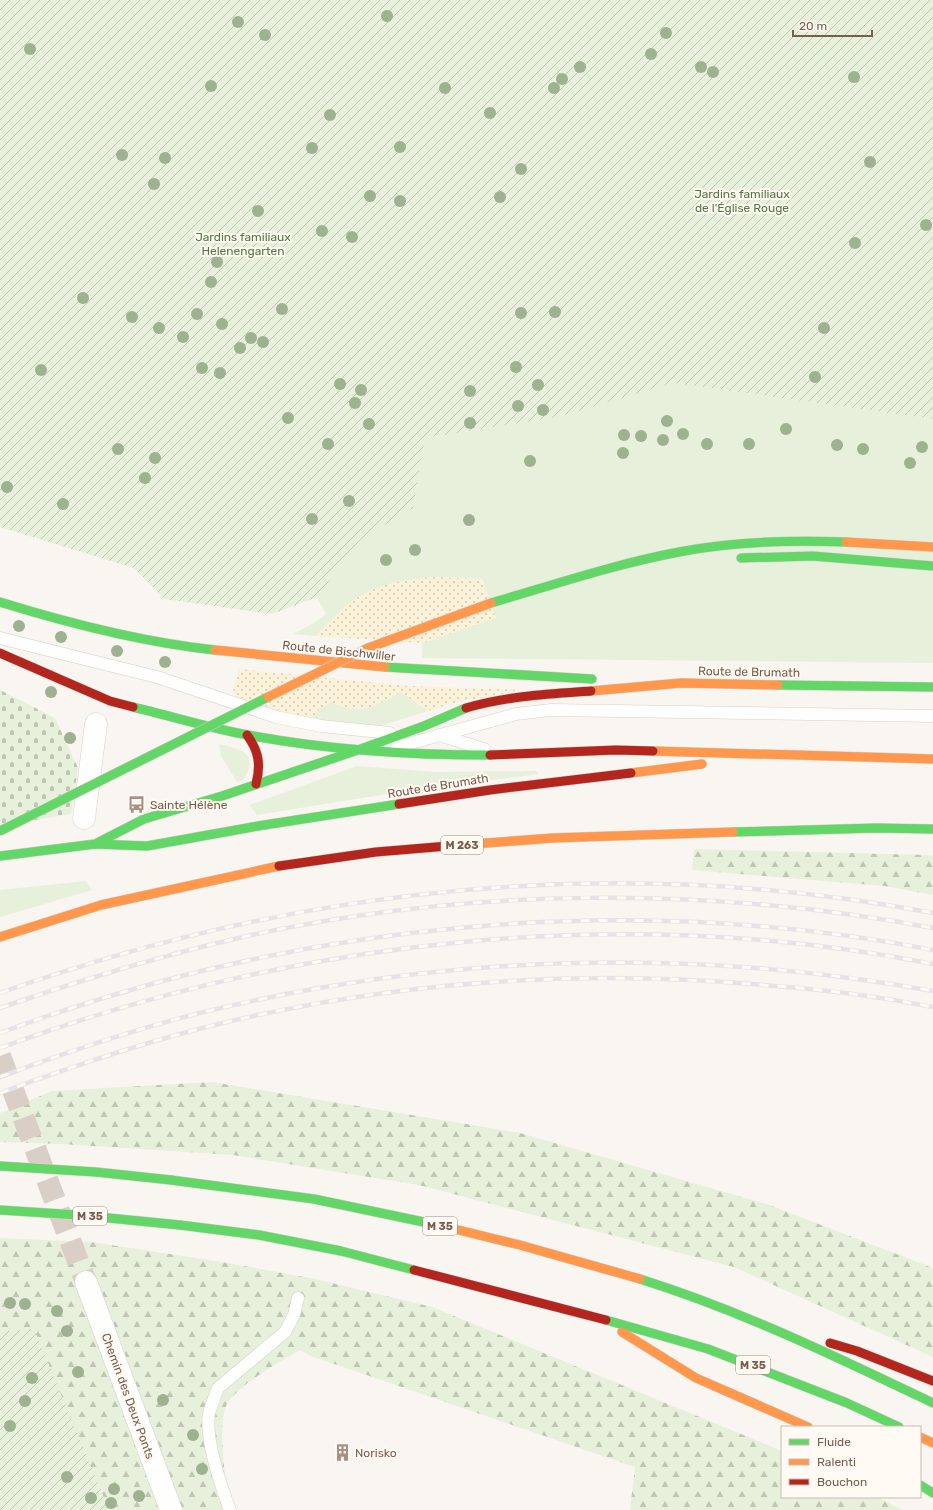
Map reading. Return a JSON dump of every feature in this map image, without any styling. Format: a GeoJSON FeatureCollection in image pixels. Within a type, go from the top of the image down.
{"type":"FeatureCollection","features":[{"type":"Feature","properties":{"kind":"main road"},"geometry":{"type":"LineString","coordinates":[[0,832],[67,796],[368,648],[491,603],[635,562],[706,547],[768,540],[834,540],[933,547]]}},
{"type":"Feature","properties":{"kind":"main road"},"geometry":{"type":"LineString","coordinates":[[730,558],[769,556],[834,557],[933,566]]}},
{"type":"Feature","properties":{"kind":"main road"},"geometry":{"type":"LineString","coordinates":[[535,590],[588,578],[664,565]]}},
{"type":"Feature","properties":{"kind":"main road","name":"Route de Bischwiller"},"geometry":{"type":"LineString","coordinates":[[0,602],[75,624],[169,645],[413,670],[681,683]]}},
{"type":"Feature","properties":{"kind":"main road"},"geometry":{"type":"LineString","coordinates":[[0,653],[110,701],[246,735],[316,746],[358,750]]}},
{"type":"Feature","properties":{"kind":"main road","name":"Route de Brumath"},"geometry":{"type":"LineString","coordinates":[[95,844],[144,819],[222,796],[358,750],[424,726],[462,708],[486,702],[527,696],[681,683],[933,687]]}},
{"type":"Feature","properties":{"kind":"main road"},"geometry":{"type":"LineString","coordinates":[[246,735],[257,748],[260,761],[256,784]]}},
{"type":"Feature","properties":{"kind":"main road","name":"Route de Brumath"},"geometry":{"type":"LineString","coordinates":[[358,750],[431,755],[503,755],[616,750],[933,759]]}},
{"type":"Feature","properties":{"kind":"main road","name":"Route de Brumath"},"geometry":{"type":"LineString","coordinates":[[0,856],[95,844],[147,846],[258,826],[490,790],[640,770],[786,754]]}},
{"type":"Feature","properties":{"kind":"main road","name":"M 263"},"geometry":{"type":"LineString","coordinates":[[0,937],[101,905],[278,866],[376,852],[553,838],[876,828],[933,830]]}},
{"type":"Feature","properties":{"kind":"main road","name":"M 35"},"geometry":{"type":"LineString","coordinates":[[0,1166],[96,1172],[171,1180],[326,1202],[412,1220],[588,1264],[703,1301],[765,1325],[933,1403]]}},
{"type":"Feature","properties":{"kind":"main road","name":"M 35"},"geometry":{"type":"LineString","coordinates":[[0,1210],[78,1215],[180,1225],[259,1235],[342,1251],[601,1319],[708,1349],[847,1402],[897,1426]]}},
{"type":"Feature","properties":{"kind":"main road"},"geometry":{"type":"LineString","coordinates":[[601,1319],[696,1378],[806,1426]]}},
{"type":"Feature","properties":{"kind":"main road"},"geometry":{"type":"LineString","coordinates":[[765,1325],[857,1350],[933,1381]]}},
{"type":"Feature","properties":{"kind":"main road"},"geometry":{"type":"LineString","coordinates":[[921,1437],[933,1443]]}},
{"type":"Feature","properties":{"kind":"main road"},"geometry":{"type":"LineString","coordinates":[[921,1486],[933,1493]]}},
{"type":"Feature","properties":{"kind":"street"},"geometry":{"type":"LineString","coordinates":[[84,818],[96,724]]}},
{"type":"Feature","properties":{"kind":"street","name":"Chemin des Deux Ponts"},"geometry":{"type":"LineString","coordinates":[[86,1282],[171,1510]]}},
{"type":"Feature","properties":{"kind":"lane"},"geometry":{"type":"LineString","coordinates":[[0,638],[157,677],[276,717],[321,726],[363,731],[438,734],[503,755]]}},
{"type":"Feature","properties":{"kind":"lane"},"geometry":{"type":"LineString","coordinates":[[95,844],[213,810],[438,734],[516,714],[551,710],[933,716]]}},
{"type":"Feature","properties":{"kind":"lane"},"geometry":{"type":"LineString","coordinates":[[230,1510],[212,1454],[209,1415],[213,1401],[218,1388],[284,1332],[294,1315],[298,1298]]}},
{"type":"Feature","properties":{"kind":"green space","name":"Jardins familiaux Helenengarten"},"geometry":{"type":"Polygon","coordinates":[[[0,0],[933,0],[933,419],[673,383],[558,417],[425,438],[413,508],[360,540],[317,597],[272,614],[164,599],[134,568],[0,527],[0,0]]]}},
{"type":"Feature","properties":{"kind":"green space"},"geometry":{"type":"Polygon","coordinates":[[[673,383],[933,419],[933,663],[422,658],[422,643],[496,618],[482,579],[433,578],[390,584],[352,602],[334,617],[316,636],[293,634],[314,623],[326,614],[317,597],[360,540],[413,508],[425,438],[558,417],[673,383]]]}},
{"type":"Feature","properties":{"kind":"green space"},"geometry":{"type":"Polygon","coordinates":[[[0,690],[55,718],[78,768],[71,814],[0,826],[0,690]]]}},
{"type":"Feature","properties":{"kind":"green space"},"geometry":{"type":"Polygon","coordinates":[[[401,692],[428,711],[380,726],[312,719],[317,711],[331,702],[351,708],[368,708],[401,692]]]}},
{"type":"Feature","properties":{"kind":"green space"},"geometry":{"type":"Polygon","coordinates":[[[219,744],[241,750],[249,758],[250,764],[243,780],[237,782],[221,756],[219,744]]]}},
{"type":"Feature","properties":{"kind":"green space"},"geometry":{"type":"Polygon","coordinates":[[[357,766],[436,772],[536,771],[538,774],[399,792],[257,815],[250,805],[357,766]]]}},
{"type":"Feature","properties":{"kind":"green space"},"geometry":{"type":"Polygon","coordinates":[[[694,849],[929,855],[933,856],[933,895],[885,886],[692,870],[694,849]]]}},
{"type":"Feature","properties":{"kind":"green space"},"geometry":{"type":"Polygon","coordinates":[[[86,881],[92,890],[0,917],[0,890],[86,881]]]}},
{"type":"Feature","properties":{"kind":"green space"},"geometry":{"type":"Polygon","coordinates":[[[212,1082],[520,1133],[769,1205],[933,1268],[933,1357],[734,1267],[419,1185],[233,1155],[62,1144],[0,1142],[0,1113],[52,1091],[212,1082]]]}},
{"type":"Feature","properties":{"kind":"green space"},"geometry":{"type":"Polygon","coordinates":[[[0,1238],[91,1242],[222,1262],[315,1279],[432,1307],[781,1451],[781,1498],[879,1498],[902,1510],[630,1510],[635,1467],[311,1356],[300,1350],[250,1381],[233,1396],[227,1404],[222,1425],[222,1440],[229,1510],[109,1510],[34,1330],[0,1332],[0,1238]]]}},
{"type":"Feature","properties":{"kind":"green space"},"geometry":{"type":"Polygon","coordinates":[[[34,1329],[109,1510],[0,1510],[0,1332],[34,1329]]]}},
{"type":"Feature","properties":{"kind":"sand"},"geometry":{"type":"Polygon","coordinates":[[[431,577],[481,579],[496,618],[422,643],[316,636],[342,609],[357,597],[388,584],[431,577]]]}},
{"type":"Feature","properties":{"kind":"sand"},"geometry":{"type":"Polygon","coordinates":[[[239,669],[408,686],[521,690],[454,703],[428,711],[401,692],[383,702],[367,708],[351,709],[331,702],[317,711],[312,719],[232,695],[239,669]]]}},
{"type":"Feature","properties":{"kind":"tunnel"},"geometry":{"type":"LineString","coordinates":[[0,1056],[86,1282]]}},
{"type":"Feature","properties":{"kind":"railway"},"geometry":{"type":"LineString","coordinates":[[0,993],[114,956],[229,927],[345,905],[461,890],[579,884],[696,885],[815,895],[933,913]]}},
{"type":"Feature","properties":{"kind":"railway"},"geometry":{"type":"LineString","coordinates":[[0,1008],[122,969],[216,943],[332,920],[417,908],[503,901],[590,898],[676,899],[762,905],[848,914],[933,928]]}},
{"type":"Feature","properties":{"kind":"railway"},"geometry":{"type":"LineString","coordinates":[[0,1033],[112,995],[227,965],[343,943],[461,928],[579,921],[698,922],[816,932],[933,950]]}},
{"type":"Feature","properties":{"kind":"railway"},"geometry":{"type":"LineString","coordinates":[[0,1048],[112,1011],[227,980],[343,957],[461,942],[579,935],[698,936],[816,946],[933,964]]}},
{"type":"Feature","properties":{"kind":"railway"},"geometry":{"type":"LineString","coordinates":[[0,1077],[101,1042],[204,1012],[294,993],[385,978],[476,968],[567,963],[659,963],[751,968],[842,977],[933,991]]}},
{"type":"Feature","properties":{"kind":"railway"},"geometry":{"type":"LineString","coordinates":[[0,1093],[110,1055],[223,1023],[356,997],[423,988],[491,982],[559,979],[627,978],[695,980],[827,991],[891,999],[933,1007]]}},
{"type":"Feature","properties":{"kind":"traffic: fast"},"geometry":{"type":"LineString","coordinates":[[491,603],[608,569],[655,557],[700,548],[762,542],[846,542]]}},
{"type":"Feature","properties":{"kind":"traffic: fast"},"geometry":{"type":"LineString","coordinates":[[741,558],[813,556],[933,566]]}},
{"type":"Feature","properties":{"kind":"traffic: fast"},"geometry":{"type":"LineString","coordinates":[[0,602],[53,618],[106,631],[187,647],[215,650]]}},
{"type":"Feature","properties":{"kind":"traffic: fast"},"geometry":{"type":"LineString","coordinates":[[385,667],[592,679]]}},
{"type":"Feature","properties":{"kind":"traffic: fast"},"geometry":{"type":"LineString","coordinates":[[778,685],[933,687]]}},
{"type":"Feature","properties":{"kind":"traffic: fast"},"geometry":{"type":"LineString","coordinates":[[0,831],[268,697]]}},
{"type":"Feature","properties":{"kind":"traffic: fast"},"geometry":{"type":"LineString","coordinates":[[133,707],[233,732],[278,740],[368,751],[490,755]]}},
{"type":"Feature","properties":{"kind":"traffic: fast"},"geometry":{"type":"LineString","coordinates":[[95,844],[144,819],[222,796],[358,750],[424,726],[466,708]]}},
{"type":"Feature","properties":{"kind":"traffic: fast"},"geometry":{"type":"LineString","coordinates":[[0,856],[95,844],[147,846],[258,826],[399,804]]}},
{"type":"Feature","properties":{"kind":"traffic: fast"},"geometry":{"type":"LineString","coordinates":[[733,832],[876,828],[933,829]]}},
{"type":"Feature","properties":{"kind":"traffic: fast"},"geometry":{"type":"LineString","coordinates":[[0,1166],[96,1172],[171,1180]]}},
{"type":"Feature","properties":{"kind":"traffic: fast"},"geometry":{"type":"LineString","coordinates":[[171,1180],[314,1199],[438,1225]]}},
{"type":"Feature","properties":{"kind":"traffic: fast"},"geometry":{"type":"LineString","coordinates":[[0,1210],[78,1215],[180,1225]]}},
{"type":"Feature","properties":{"kind":"traffic: fast"},"geometry":{"type":"LineString","coordinates":[[180,1225],[259,1235],[341,1251],[414,1270]]}},
{"type":"Feature","properties":{"kind":"traffic: fast"},"geometry":{"type":"LineString","coordinates":[[640,1279],[715,1305],[752,1320],[825,1352],[933,1403]]}},
{"type":"Feature","properties":{"kind":"traffic: fast"},"geometry":{"type":"LineString","coordinates":[[606,1320],[708,1349],[847,1403],[897,1426]]}},
{"type":"Feature","properties":{"kind":"traffic: fast"},"geometry":{"type":"LineString","coordinates":[[921,1486],[933,1493]]}},
{"type":"Feature","properties":{"kind":"traffic: slow"},"geometry":{"type":"LineString","coordinates":[[846,542],[933,547]]}},
{"type":"Feature","properties":{"kind":"traffic: slow"},"geometry":{"type":"LineString","coordinates":[[268,697],[368,648],[491,603]]}},
{"type":"Feature","properties":{"kind":"traffic: slow"},"geometry":{"type":"LineString","coordinates":[[215,650],[385,667]]}},
{"type":"Feature","properties":{"kind":"traffic: slow"},"geometry":{"type":"LineString","coordinates":[[591,691],[681,683],[778,685]]}},
{"type":"Feature","properties":{"kind":"traffic: slow"},"geometry":{"type":"LineString","coordinates":[[653,751],[933,759]]}},
{"type":"Feature","properties":{"kind":"traffic: slow"},"geometry":{"type":"LineString","coordinates":[[631,773],[702,764]]}},
{"type":"Feature","properties":{"kind":"traffic: slow"},"geometry":{"type":"LineString","coordinates":[[460,845],[553,838],[733,832]]}},
{"type":"Feature","properties":{"kind":"traffic: slow"},"geometry":{"type":"LineString","coordinates":[[0,937],[101,905],[279,866]]}},
{"type":"Feature","properties":{"kind":"traffic: slow"},"geometry":{"type":"LineString","coordinates":[[438,1225],[520,1245],[640,1279]]}},
{"type":"Feature","properties":{"kind":"traffic: slow"},"geometry":{"type":"LineString","coordinates":[[622,1332],[696,1378],[806,1426]]}},
{"type":"Feature","properties":{"kind":"traffic: slow"},"geometry":{"type":"LineString","coordinates":[[921,1437],[933,1443]]}},
{"type":"Feature","properties":{"kind":"traffic: jam"},"geometry":{"type":"LineString","coordinates":[[0,653],[110,701],[133,707]]}},
{"type":"Feature","properties":{"kind":"traffic: jam"},"geometry":{"type":"LineString","coordinates":[[466,708],[512,698],[591,691]]}},
{"type":"Feature","properties":{"kind":"traffic: jam"},"geometry":{"type":"LineString","coordinates":[[247,735],[258,758],[259,764],[256,784]]}},
{"type":"Feature","properties":{"kind":"traffic: jam"},"geometry":{"type":"LineString","coordinates":[[490,755],[616,750],[653,751]]}},
{"type":"Feature","properties":{"kind":"traffic: jam"},"geometry":{"type":"LineString","coordinates":[[399,804],[490,790],[631,773]]}},
{"type":"Feature","properties":{"kind":"traffic: jam"},"geometry":{"type":"LineString","coordinates":[[279,866],[376,852],[460,845]]}},
{"type":"Feature","properties":{"kind":"traffic: jam"},"geometry":{"type":"LineString","coordinates":[[414,1270],[606,1320]]}},
{"type":"Feature","properties":{"kind":"traffic: jam"},"geometry":{"type":"LineString","coordinates":[[830,1343],[857,1351],[933,1381]]}},
{"type":"Feature","properties":{"kind":"place","name":"Sainte Hélène"},"geometry":{"type":"Point","coordinates":[137,805]}},
{"type":"Feature","properties":{"kind":"place","name":"Norisko"},"geometry":{"type":"Point","coordinates":[342,1453]}},
{"type":"Feature","properties":{"kind":"park label","name":"Jardins familiaux de l'Église Rouge"},"geometry":{"type":"Point","coordinates":[742,201]}}]}
